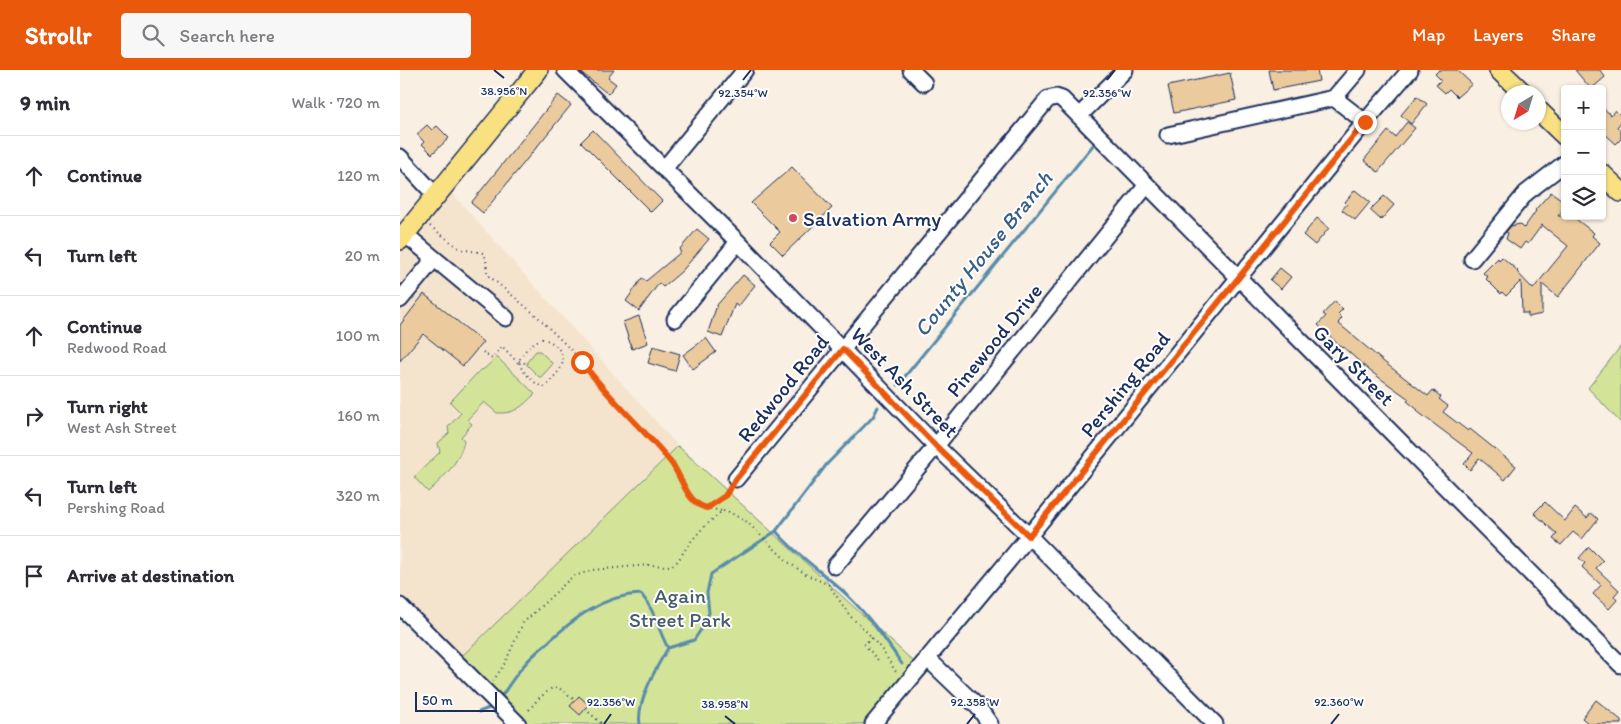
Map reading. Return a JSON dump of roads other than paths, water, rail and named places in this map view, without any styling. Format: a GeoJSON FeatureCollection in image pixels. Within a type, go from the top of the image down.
{"type":"FeatureCollection","features":[{"type":"Feature","properties":{"kind":"main road"},"geometry":{"type":"LineString","coordinates":[[402,237],[538,70]]}},
{"type":"Feature","properties":{"kind":"main road"},"geometry":{"type":"LineString","coordinates":[[1499,70],[1515,85]]}},
{"type":"Feature","properties":{"kind":"main road"},"geometry":{"type":"LineString","coordinates":[[1546,118],[1561,132]]}},
{"type":"Feature","properties":{"kind":"main road"},"geometry":{"type":"LineString","coordinates":[[1603,175],[1621,192]]}},
{"type":"Feature","properties":{"kind":"street","name":"West Ash Street"},"geometry":{"type":"LineString","coordinates":[[566,70],[738,242],[936,446],[1029,536],[1215,724]]}},
{"type":"Feature","properties":{"kind":"street"},"geometry":{"type":"LineString","coordinates":[[664,169],[745,70]]}},
{"type":"Feature","properties":{"kind":"street"},"geometry":{"type":"LineString","coordinates":[[912,70],[924,83]]}},
{"type":"Feature","properties":{"kind":"street"},"geometry":{"type":"LineString","coordinates":[[1079,116],[1126,70]]}},
{"type":"Feature","properties":{"kind":"street"},"geometry":{"type":"LineString","coordinates":[[1168,135],[1334,98],[1358,70]]}},
{"type":"Feature","properties":{"kind":"street","name":"Pershing Road"},"geometry":{"type":"LineString","coordinates":[[873,724],[1029,536],[1365,122],[1410,70]]}},
{"type":"Feature","properties":{"kind":"street","name":"Gary Street"},"geometry":{"type":"LineString","coordinates":[[1056,97],[1062,99],[1079,116],[1621,665]]}},
{"type":"Feature","properties":{"kind":"street","name":"Redwood Road"},"geometry":{"type":"LineString","coordinates":[[736,479],[1048,99],[1056,97]]}},
{"type":"Feature","properties":{"kind":"street"},"geometry":{"type":"LineString","coordinates":[[1334,98],[1365,122]]}},
{"type":"Feature","properties":{"kind":"street"},"geometry":{"type":"LineString","coordinates":[[400,157],[436,196]]}},
{"type":"Feature","properties":{"kind":"street"},"geometry":{"type":"LineString","coordinates":[[1472,259],[1526,193],[1561,166]]}},
{"type":"Feature","properties":{"kind":"street","name":"Pinewood Drive"},"geometry":{"type":"LineString","coordinates":[[835,566],[936,446],[1147,185]]}},
{"type":"Feature","properties":{"kind":"street"},"geometry":{"type":"LineString","coordinates":[[402,237],[430,255],[506,318]]}},
{"type":"Feature","properties":{"kind":"street"},"geometry":{"type":"LineString","coordinates":[[675,319],[738,242]]}},
{"type":"Feature","properties":{"kind":"street"},"geometry":{"type":"LineString","coordinates":[[400,300],[430,264],[430,255]]}},
{"type":"Feature","properties":{"kind":"street"},"geometry":{"type":"LineString","coordinates":[[400,606],[518,724]]}},
{"type":"Feature","properties":{"kind":"street"},"geometry":{"type":"LineString","coordinates":[[927,658],[978,707],[990,724]]}},
{"type":"Feature","properties":{"kind":"waterway","name":"County House Branch"},"geometry":{"type":"LineString","coordinates":[[898,385],[1094,144]]}},
{"type":"Feature","properties":{"kind":"waterway","name":"County House Branch"},"geometry":{"type":"LineString","coordinates":[[878,407],[873,417],[827,464],[776,531],[855,603],[902,664]]}},
{"type":"Feature","properties":{"kind":"waterway"},"geometry":{"type":"LineString","coordinates":[[640,724],[641,705],[644,695],[653,674],[668,648],[694,640],[709,613],[707,593],[711,574],[776,531]]}},
{"type":"Feature","properties":{"kind":"waterway"},"geometry":{"type":"LineString","coordinates":[[500,698],[525,664],[555,636],[588,610],[613,599],[641,594],[650,607],[668,648]]}},
{"type":"Feature","properties":{"kind":"waterway"},"geometry":{"type":"LineString","coordinates":[[479,712],[489,708]]}},
{"type":"Feature","properties":{"kind":"place","name":"Salvation Army"},"geometry":{"type":"Point","coordinates":[793,218]}},
{"type":"Feature","properties":{"kind":"park label","name":"Again Street Park"},"geometry":{"type":"Point","coordinates":[680,607]}}]}
